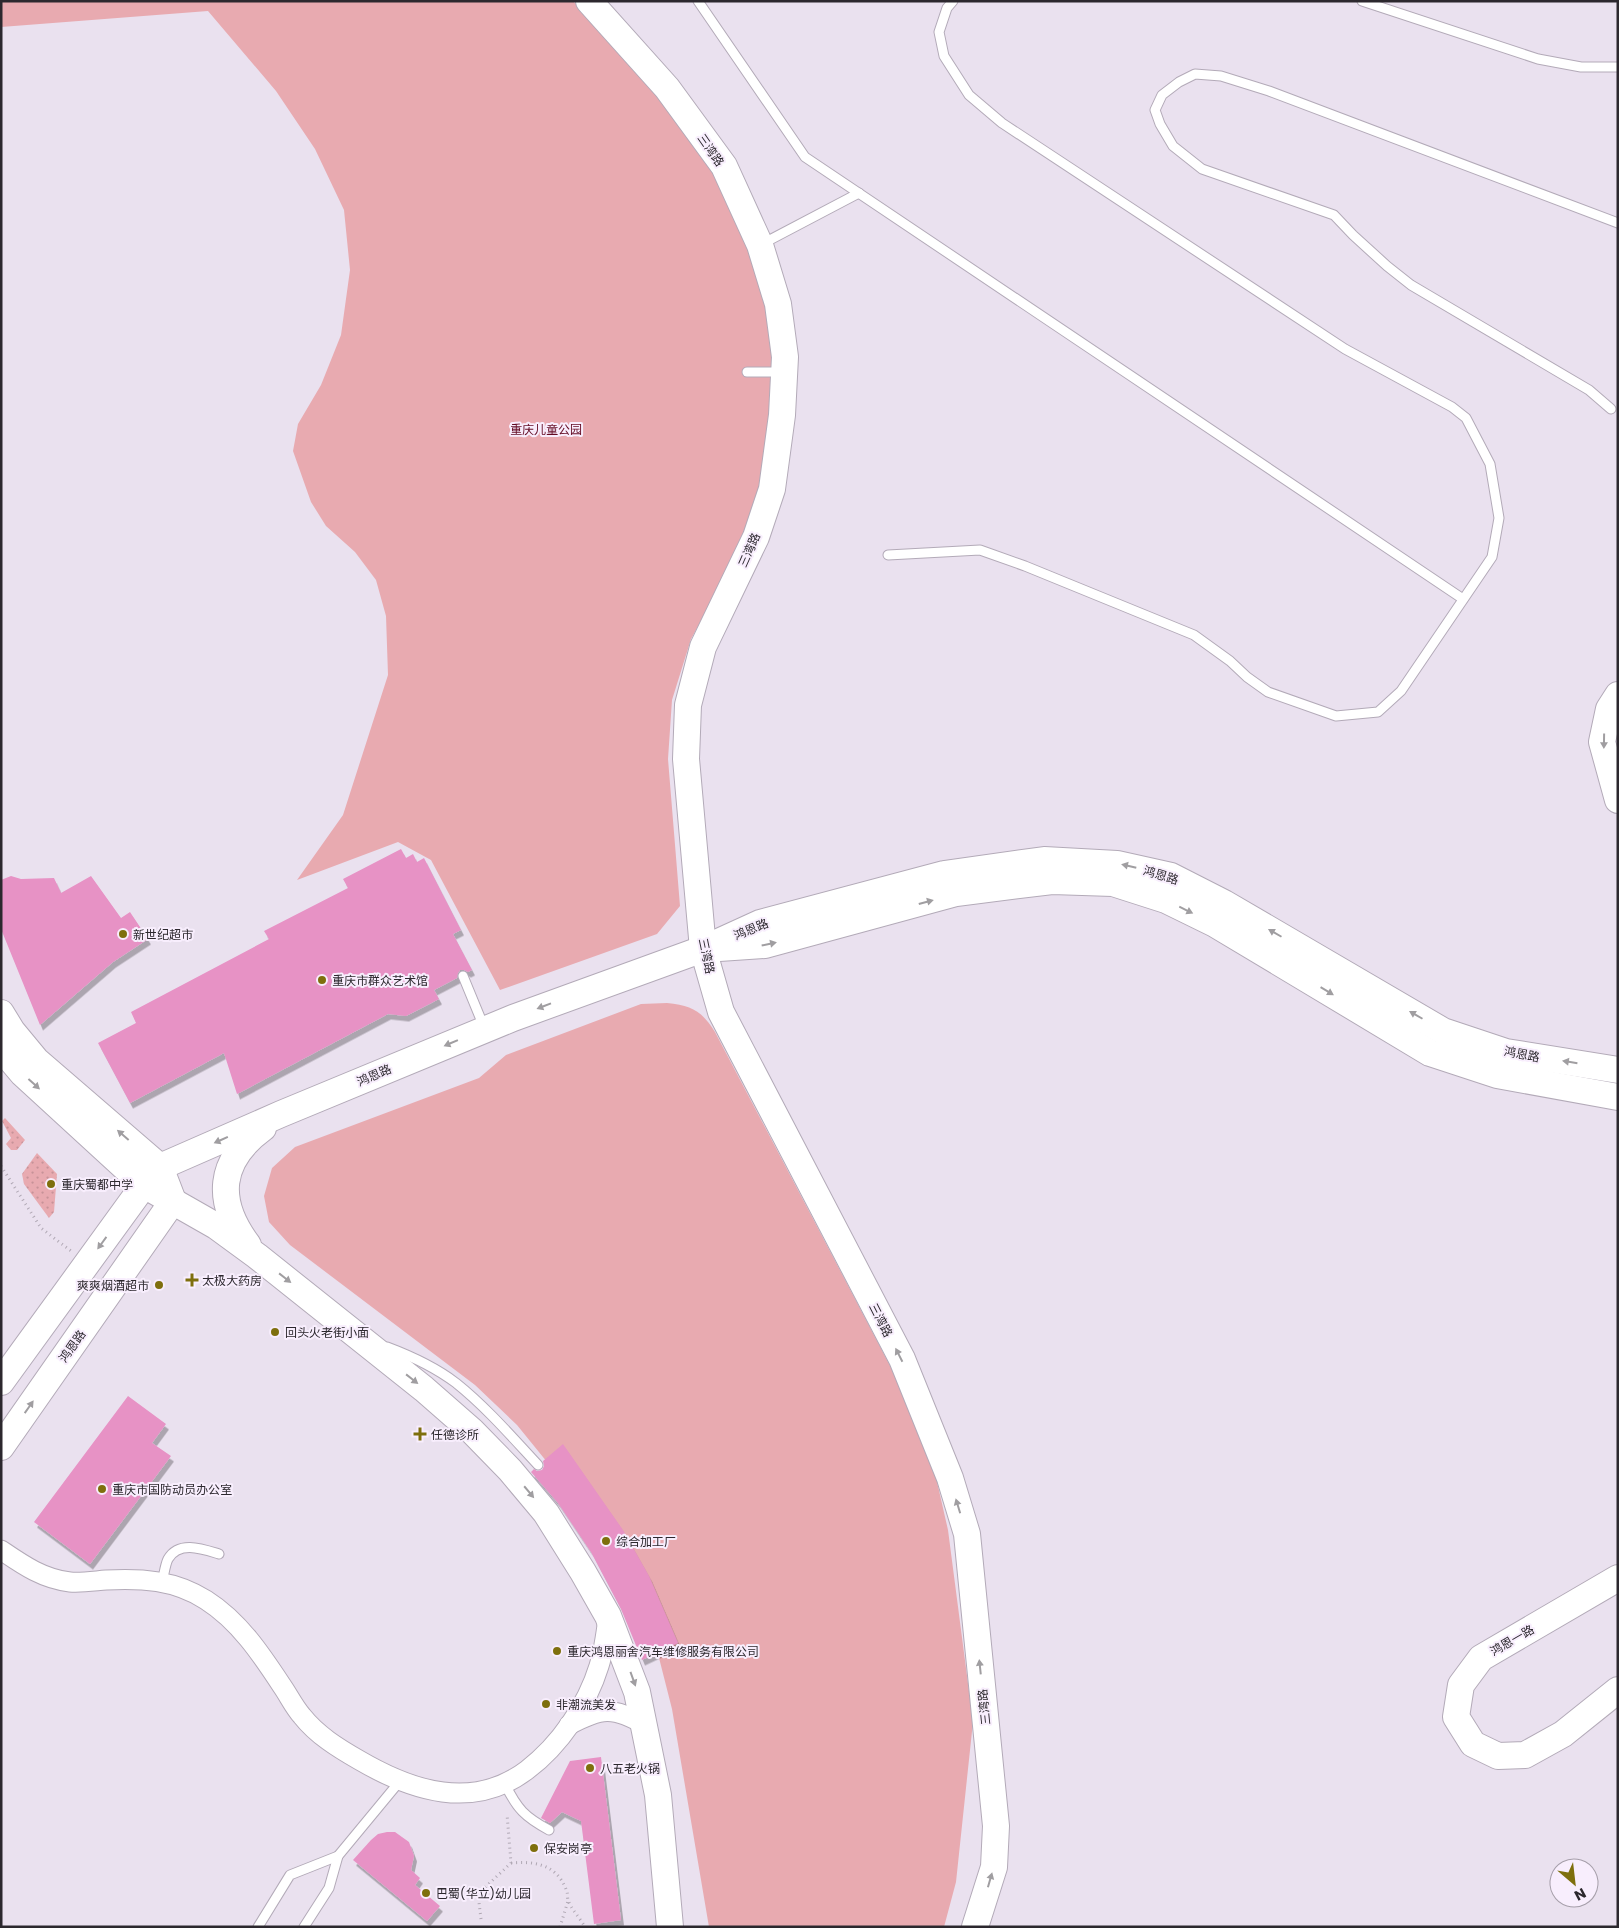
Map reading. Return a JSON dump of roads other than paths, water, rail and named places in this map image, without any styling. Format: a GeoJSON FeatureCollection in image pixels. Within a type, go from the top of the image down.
{"type":"FeatureCollection","features":[{"type":"Feature","properties":{"kind":"street","name":"三湾路"},"geometry":{"type":"LineString","coordinates":[[589,1],[667,88],[724,166],[760,245],[778,304],[785,356],[782,416],[772,489],[756,537],[703,647],[688,705],[686,759],[703,949],[721,1012],[902,1359],[947,1470],[967,1534],[996,1826],[994,1867],[975,1927]]}},
{"type":"Feature","properties":{"kind":"street"},"geometry":{"type":"LineString","coordinates":[[1618,695],[1610,709],[1602,742],[1618,800]]}},
{"type":"Feature","properties":{"kind":"street","name":"鸿恩路"},"geometry":{"type":"LineString","coordinates":[[152,1176],[281,1114],[485,1029],[576,994],[703,949],[760,923],[944,874],[1044,860],[1117,864],[1171,876],[1215,898],[1443,1031],[1506,1052],[1618,1070]]}},
{"type":"Feature","properties":{"kind":"street","name":"鸿恩路"},"geometry":{"type":"LineString","coordinates":[[703,949],[765,945],[956,893],[1052,882],[1113,883],[1166,900],[1215,924],[1430,1052],[1497,1075],[1618,1097]]}},
{"type":"Feature","properties":{"kind":"street"},"geometry":{"type":"LineString","coordinates":[[1,1013],[12,1031],[36,1060],[152,1176],[173,1201],[216,1226],[257,1256],[424,1389],[472,1430],[510,1470],[546,1513],[608,1616],[637,1692],[658,1795],[670,1927]]}},
{"type":"Feature","properties":{"kind":"street"},"geometry":{"type":"LineString","coordinates":[[1,1048],[23,1074],[152,1176]]}},
{"type":"Feature","properties":{"kind":"street"},"geometry":{"type":"LineString","coordinates":[[257,1256],[240,1234],[232,1218],[226,1201],[226,1180],[234,1158],[250,1137],[281,1114]]}},
{"type":"Feature","properties":{"kind":"street"},"geometry":{"type":"LineString","coordinates":[[1,1382],[152,1176]]}},
{"type":"Feature","properties":{"kind":"street","name":"鸿恩路"},"geometry":{"type":"LineString","coordinates":[[1,1446],[173,1201]]}},
{"type":"Feature","properties":{"kind":"street"},"geometry":{"type":"LineString","coordinates":[[144,1243],[164,1229],[180,1223],[197,1222],[216,1226]]}},
{"type":"Feature","properties":{"kind":"street"},"geometry":{"type":"LineString","coordinates":[[1,1550],[28,1569],[70,1582],[120,1579],[162,1582],[181,1586],[206,1600],[231,1619],[257,1648],[301,1715],[315,1730],[348,1754],[379,1772],[416,1788],[442,1793],[485,1791],[505,1784],[533,1766],[554,1745],[583,1702],[599,1667],[608,1616]]}},
{"type":"Feature","properties":{"kind":"street","name":"鸿恩一路"},"geometry":{"type":"LineString","coordinates":[[1618,1578],[1481,1658],[1461,1685],[1456,1717],[1473,1744],[1498,1756],[1525,1755],[1563,1734],[1618,1690]]}},
{"type":"Feature","properties":{"kind":"street"},"geometry":{"type":"LineString","coordinates":[[569,1725],[590,1714],[609,1710],[627,1714],[645,1724]]}},
{"type":"Feature","properties":{"kind":"lane"},"geometry":{"type":"LineString","coordinates":[[698,1],[805,157],[1464,599]]}},
{"type":"Feature","properties":{"kind":"lane"},"geometry":{"type":"LineString","coordinates":[[888,555],[980,550],[989,553],[1194,635],[1230,660],[1247,677],[1268,692],[1336,716],[1378,712],[1401,691],[1492,557],[1499,518],[1490,464],[1466,418],[1452,407],[1345,349],[996,117],[969,95],[944,56],[939,32],[947,8],[953,1]]}},
{"type":"Feature","properties":{"kind":"lane"},"geometry":{"type":"LineString","coordinates":[[1362,1],[1538,59],[1581,67],[1618,67]]}},
{"type":"Feature","properties":{"kind":"lane"},"geometry":{"type":"LineString","coordinates":[[1611,409],[1588,390],[1411,285],[1353,236],[1334,215],[1202,169],[1173,146],[1160,124],[1155,110],[1162,95],[1179,82],[1195,74],[1221,76],[1278,95],[1618,223]]}},
{"type":"Feature","properties":{"kind":"lane"},"geometry":{"type":"LineString","coordinates":[[760,245],[859,194]]}},
{"type":"Feature","properties":{"kind":"lane"},"geometry":{"type":"LineString","coordinates":[[747,372],[784,372]]}},
{"type":"Feature","properties":{"kind":"lane"},"geometry":{"type":"LineString","coordinates":[[463,976],[485,1029]]}},
{"type":"Feature","properties":{"kind":"lane"},"geometry":{"type":"LineString","coordinates":[[356,1335],[415,1357],[454,1382],[485,1409],[538,1466]]}},
{"type":"Feature","properties":{"kind":"lane"},"geometry":{"type":"LineString","coordinates":[[162,1582],[168,1560],[174,1552],[181,1548],[202,1549],[219,1554]]}},
{"type":"Feature","properties":{"kind":"lane"},"geometry":{"type":"LineString","coordinates":[[304,1927],[330,1888],[338,1856],[400,1781]]}},
{"type":"Feature","properties":{"kind":"lane"},"geometry":{"type":"LineString","coordinates":[[505,1784],[514,1801],[526,1816],[549,1830]]}},
{"type":"Feature","properties":{"kind":"lane"},"geometry":{"type":"LineString","coordinates":[[258,1927],[290,1875],[338,1856]]}},
{"type":"Feature","properties":{"kind":"place","name":"新世纪超市"},"geometry":{"type":"Point","coordinates":[123,934]}},
{"type":"Feature","properties":{"kind":"place","name":"重庆市群众艺术馆"},"geometry":{"type":"Point","coordinates":[322,980]}},
{"type":"Feature","properties":{"kind":"place","name":"重庆蜀都中学"},"geometry":{"type":"Point","coordinates":[51,1184]}},
{"type":"Feature","properties":{"kind":"place","name":"太极大药房"},"geometry":{"type":"Point","coordinates":[192,1280]}},
{"type":"Feature","properties":{"kind":"place","name":"爽爽烟酒超市"},"geometry":{"type":"Point","coordinates":[159,1285]}},
{"type":"Feature","properties":{"kind":"place","name":"回头火老街小面"},"geometry":{"type":"Point","coordinates":[275,1332]}},
{"type":"Feature","properties":{"kind":"place","name":"任德诊所"},"geometry":{"type":"Point","coordinates":[420,1434]}},
{"type":"Feature","properties":{"kind":"place","name":"重庆市国防动员办公室"},"geometry":{"type":"Point","coordinates":[102,1489]}},
{"type":"Feature","properties":{"kind":"place","name":"综合加工厂"},"geometry":{"type":"Point","coordinates":[606,1541]}},
{"type":"Feature","properties":{"kind":"place","name":"重庆鸿恩丽舍汽车维修服务有限公司"},"geometry":{"type":"Point","coordinates":[557,1651]}},
{"type":"Feature","properties":{"kind":"place","name":"非潮流美发"},"geometry":{"type":"Point","coordinates":[546,1704]}},
{"type":"Feature","properties":{"kind":"place","name":"八五老火锅"},"geometry":{"type":"Point","coordinates":[590,1768]}},
{"type":"Feature","properties":{"kind":"place","name":"保安岗亭"},"geometry":{"type":"Point","coordinates":[534,1848]}},
{"type":"Feature","properties":{"kind":"place","name":"巴蜀(华立)幼儿园"},"geometry":{"type":"Point","coordinates":[426,1893]}},
{"type":"Feature","properties":{"kind":"park label","name":"重庆儿童公园"},"geometry":{"type":"Point","coordinates":[546,429]}}]}
